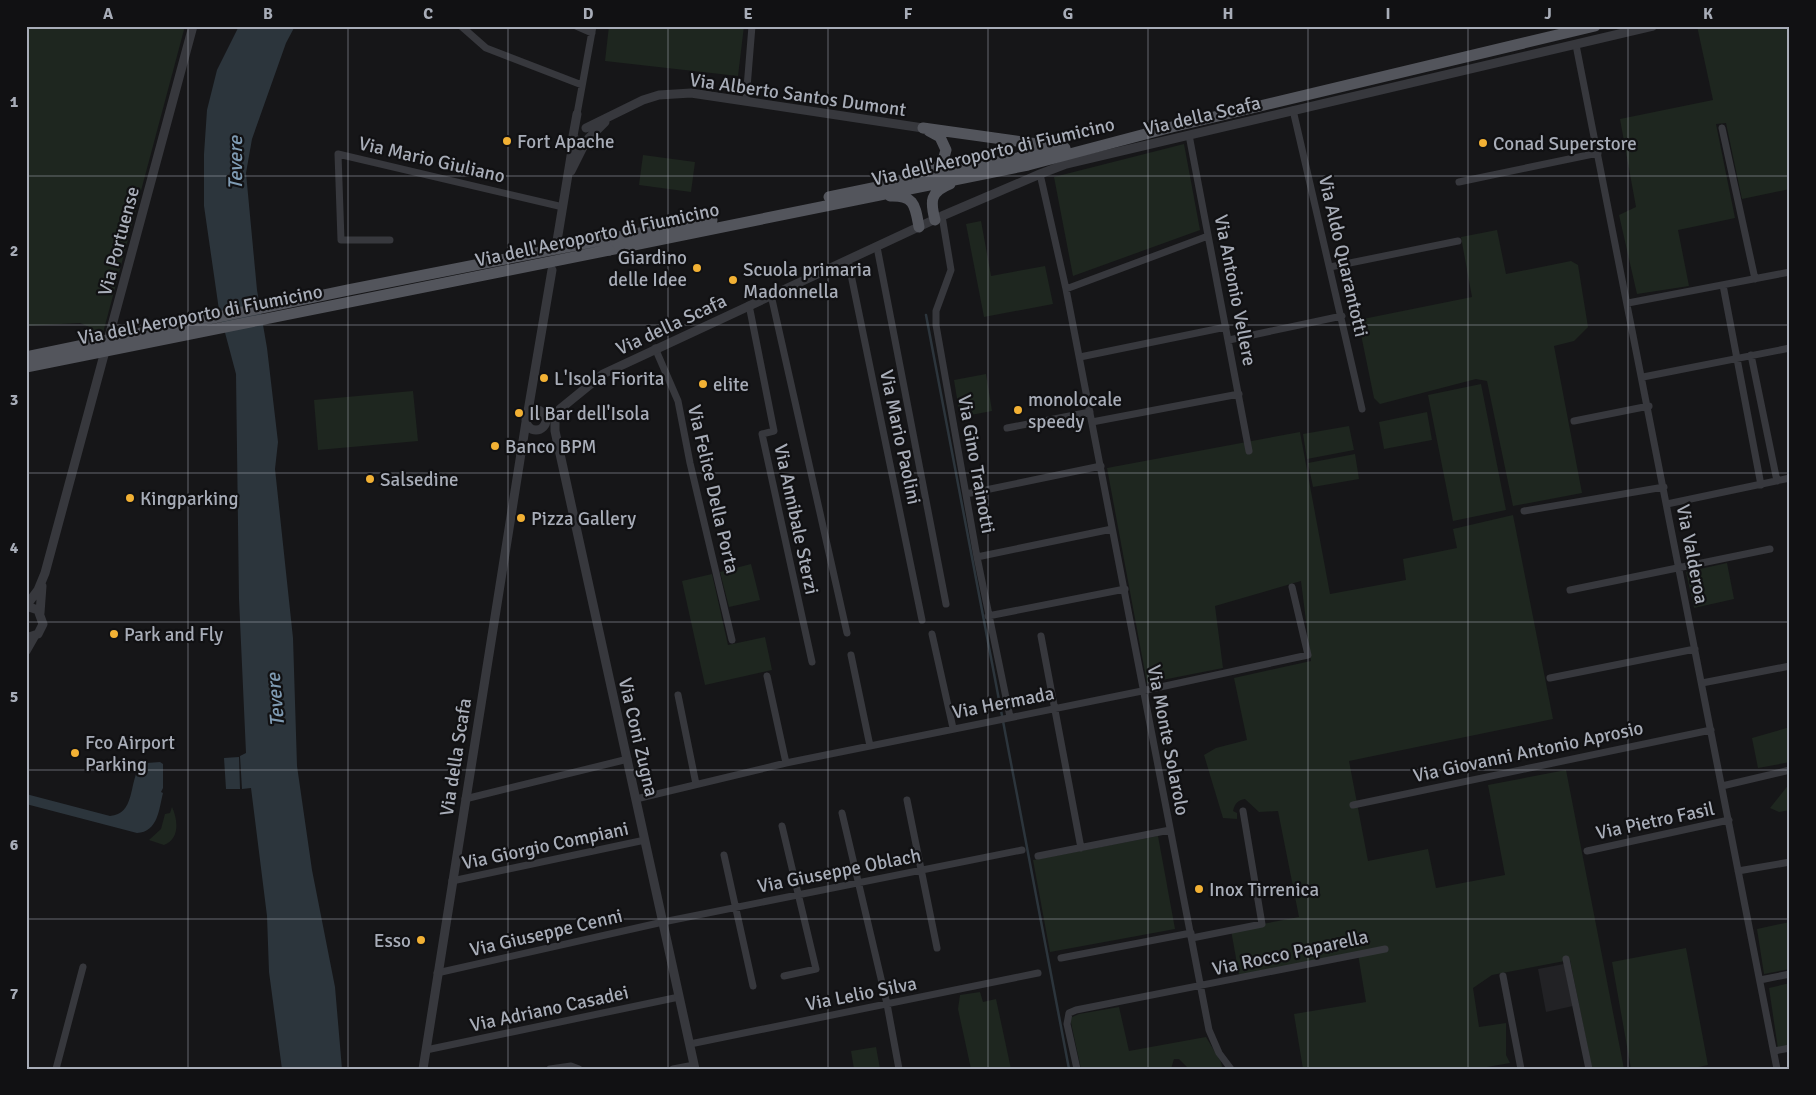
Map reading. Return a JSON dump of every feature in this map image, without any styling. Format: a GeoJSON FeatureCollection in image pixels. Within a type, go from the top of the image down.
{"type":"FeatureCollection","features":[{"type":"Feature","properties":{"kind":"main road","name":"Via dell'Aeroporto di Fiumicino"},"geometry":{"type":"LineString","coordinates":[[26,357],[348,290],[608,245],[869,197],[1028,165],[1172,126],[1574,29],[1595,26]]}},
{"type":"Feature","properties":{"kind":"main road","name":"Via dell'Aeroporto di Fiumicino"},"geometry":{"type":"LineString","coordinates":[[26,367],[608,245],[725,218],[1172,126]]}},
{"type":"Feature","properties":{"kind":"main road"},"geometry":{"type":"LineString","coordinates":[[924,128],[1040,146],[1074,146]]}},
{"type":"Feature","properties":{"kind":"main road"},"geometry":{"type":"LineString","coordinates":[[907,180],[939,166],[946,156],[946,147],[940,137],[924,128]]}},
{"type":"Feature","properties":{"kind":"main road"},"geometry":{"type":"LineString","coordinates":[[938,218],[931,204],[931,197],[940,188],[970,176]]}},
{"type":"Feature","properties":{"kind":"main road"},"geometry":{"type":"LineString","coordinates":[[869,197],[899,196],[907,198],[915,206],[919,227]]}},
{"type":"Feature","properties":{"kind":"street","name":"Via Portuense"},"geometry":{"type":"LineString","coordinates":[[30,638],[38,634],[43,624],[40,613],[43,581],[193,26]]}},
{"type":"Feature","properties":{"kind":"street"},"geometry":{"type":"LineString","coordinates":[[461,26],[486,48],[582,85]]}},
{"type":"Feature","properties":{"kind":"street"},"geometry":{"type":"LineString","coordinates":[[557,241],[577,114],[593,30],[576,26]]}},
{"type":"Feature","properties":{"kind":"street"},"geometry":{"type":"LineString","coordinates":[[746,100],[752,26]]}},
{"type":"Feature","properties":{"kind":"street","name":"Via della Scafa"},"geometry":{"type":"LineString","coordinates":[[557,413],[569,400],[603,374],[655,348],[938,218],[1066,164],[1653,26]]}},
{"type":"Feature","properties":{"kind":"street","name":"Via Valderoa"},"geometry":{"type":"LineString","coordinates":[[1576,44],[1649,406],[1777,1069]]}},
{"type":"Feature","properties":{"kind":"street","name":"Via Alberto Santos Dumont"},"geometry":{"type":"LineString","coordinates":[[585,128],[628,106],[659,95],[691,93],[924,128]]}},
{"type":"Feature","properties":{"kind":"street","name":"Via Aldo Quarantotti"},"geometry":{"type":"LineString","coordinates":[[1293,110],[1362,409]]}},
{"type":"Feature","properties":{"kind":"street"},"geometry":{"type":"LineString","coordinates":[[567,178],[589,134],[577,114]]}},
{"type":"Feature","properties":{"kind":"street"},"geometry":{"type":"LineString","coordinates":[[574,135],[579,143],[587,140],[612,115]]}},
{"type":"Feature","properties":{"kind":"street"},"geometry":{"type":"LineString","coordinates":[[574,135],[580,127],[585,128]]}},
{"type":"Feature","properties":{"kind":"street"},"geometry":{"type":"LineString","coordinates":[[1722,128],[1754,279]]}},
{"type":"Feature","properties":{"kind":"street","name":"Via Antonio Vellere"},"geometry":{"type":"LineString","coordinates":[[1189,135],[1249,452]]}},
{"type":"Feature","properties":{"kind":"street"},"geometry":{"type":"LineString","coordinates":[[1458,182],[1598,153]]}},
{"type":"Feature","properties":{"kind":"street","name":"Via Mario Giuliano"},"geometry":{"type":"LineString","coordinates":[[390,240],[341,240],[338,154],[563,207]]}},
{"type":"Feature","properties":{"kind":"street","name":"Via Monte Solarolo"},"geometry":{"type":"LineString","coordinates":[[1040,174],[1080,357],[1112,530],[1125,589],[1142,691],[1209,1030],[1219,1053],[1231,1069]]}},
{"type":"Feature","properties":{"kind":"street","name":"Via Gino Trainotti"},"geometry":{"type":"LineString","coordinates":[[938,218],[950,270],[936,311],[936,325],[977,557],[1009,718]]}},
{"type":"Feature","properties":{"kind":"street"},"geometry":{"type":"LineString","coordinates":[[1066,289],[1208,236]]}},
{"type":"Feature","properties":{"kind":"street"},"geometry":{"type":"LineString","coordinates":[[1330,267],[1458,241]]}},
{"type":"Feature","properties":{"kind":"street"},"geometry":{"type":"LineString","coordinates":[[877,247],[946,604]]}},
{"type":"Feature","properties":{"kind":"street","name":"Via Mario Paolini"},"geometry":{"type":"LineString","coordinates":[[848,260],[922,620]]}},
{"type":"Feature","properties":{"kind":"street","name":"Via della Scafa"},"geometry":{"type":"LineString","coordinates":[[422,1069],[526,419],[552,270]]}},
{"type":"Feature","properties":{"kind":"street"},"geometry":{"type":"LineString","coordinates":[[1628,303],[1790,272]]}},
{"type":"Feature","properties":{"kind":"street"},"geometry":{"type":"LineString","coordinates":[[1722,285],[1761,485]]}},
{"type":"Feature","properties":{"kind":"street"},"geometry":{"type":"LineString","coordinates":[[772,295],[847,633]]}},
{"type":"Feature","properties":{"kind":"street","name":"Via Annibale Sterzi"},"geometry":{"type":"LineString","coordinates":[[749,305],[774,431],[762,434],[812,662]]}},
{"type":"Feature","properties":{"kind":"street"},"geometry":{"type":"LineString","coordinates":[[1229,340],[1342,316]]}},
{"type":"Feature","properties":{"kind":"street"},"geometry":{"type":"LineString","coordinates":[[1080,357],[1226,327]]}},
{"type":"Feature","properties":{"kind":"street","name":"Via Felice Della Porta"},"geometry":{"type":"LineString","coordinates":[[655,348],[678,401],[690,463],[732,640]]}},
{"type":"Feature","properties":{"kind":"street"},"geometry":{"type":"LineString","coordinates":[[1643,377],[1790,348]]}},
{"type":"Feature","properties":{"kind":"street"},"geometry":{"type":"LineString","coordinates":[[1751,355],[1777,481]]}},
{"type":"Feature","properties":{"kind":"street"},"geometry":{"type":"LineString","coordinates":[[532,392],[535,404],[545,422],[540,429]]}},
{"type":"Feature","properties":{"kind":"street"},"geometry":{"type":"LineString","coordinates":[[1092,422],[1239,394]]}},
{"type":"Feature","properties":{"kind":"street"},"geometry":{"type":"LineString","coordinates":[[1574,421],[1649,406]]}},
{"type":"Feature","properties":{"kind":"street"},"geometry":{"type":"LineString","coordinates":[[555,431],[531,429],[526,419],[533,411],[557,413]]}},
{"type":"Feature","properties":{"kind":"street"},"geometry":{"type":"LineString","coordinates":[[1007,428],[1090,412]]}},
{"type":"Feature","properties":{"kind":"street","name":"Via Coni Zugna"},"geometry":{"type":"LineString","coordinates":[[557,413],[554,422],[555,431],[694,1067]]}},
{"type":"Feature","properties":{"kind":"street","name":"Via della Scafa"},"geometry":{"type":"LineString","coordinates":[[522,450],[530,437],[540,429]]}},
{"type":"Feature","properties":{"kind":"street"},"geometry":{"type":"LineString","coordinates":[[966,494],[1101,466]]}},
{"type":"Feature","properties":{"kind":"street"},"geometry":{"type":"LineString","coordinates":[[1667,504],[1790,478]]}},
{"type":"Feature","properties":{"kind":"street"},"geometry":{"type":"LineString","coordinates":[[1524,511],[1664,487]]}},
{"type":"Feature","properties":{"kind":"street"},"geometry":{"type":"LineString","coordinates":[[977,557],[1112,530]]}},
{"type":"Feature","properties":{"kind":"street"},"geometry":{"type":"LineString","coordinates":[[1570,590],[1770,549]]}},
{"type":"Feature","properties":{"kind":"street","name":"Via Portuense"},"geometry":{"type":"LineString","coordinates":[[26,606],[43,581]]}},
{"type":"Feature","properties":{"kind":"street","name":"Via Hermada"},"geometry":{"type":"LineString","coordinates":[[636,799],[786,763],[1142,691],[1308,655],[1292,587]]}},
{"type":"Feature","properties":{"kind":"street"},"geometry":{"type":"LineString","coordinates":[[988,616],[1125,589]]}},
{"type":"Feature","properties":{"kind":"street"},"geometry":{"type":"LineString","coordinates":[[26,606],[34,608],[40,613]]}},
{"type":"Feature","properties":{"kind":"street"},"geometry":{"type":"LineString","coordinates":[[932,634],[953,728]]}},
{"type":"Feature","properties":{"kind":"street"},"geometry":{"type":"LineString","coordinates":[[1041,636],[1081,848]]}},
{"type":"Feature","properties":{"kind":"street"},"geometry":{"type":"LineString","coordinates":[[26,651],[30,638]]}},
{"type":"Feature","properties":{"kind":"street"},"geometry":{"type":"LineString","coordinates":[[1550,678],[1695,649]]}},
{"type":"Feature","properties":{"kind":"street"},"geometry":{"type":"LineString","coordinates":[[851,656],[870,746]]}},
{"type":"Feature","properties":{"kind":"street"},"geometry":{"type":"LineString","coordinates":[[1702,683],[1790,666]]}},
{"type":"Feature","properties":{"kind":"street"},"geometry":{"type":"LineString","coordinates":[[767,676],[786,763]]}},
{"type":"Feature","properties":{"kind":"street"},"geometry":{"type":"LineString","coordinates":[[678,696],[696,784]]}},
{"type":"Feature","properties":{"kind":"street","name":"Via Giovanni Antonio Aprosio"},"geometry":{"type":"LineString","coordinates":[[1353,805],[1711,730]]}},
{"type":"Feature","properties":{"kind":"street"},"geometry":{"type":"LineString","coordinates":[[465,799],[628,759]]}},
{"type":"Feature","properties":{"kind":"street"},"geometry":{"type":"LineString","coordinates":[[1722,786],[1790,770]]}},
{"type":"Feature","properties":{"kind":"street"},"geometry":{"type":"LineString","coordinates":[[907,800],[937,948]]}},
{"type":"Feature","properties":{"kind":"street"},"geometry":{"type":"LineString","coordinates":[[1061,958],[1262,924],[1243,811]]}},
{"type":"Feature","properties":{"kind":"street"},"geometry":{"type":"LineString","coordinates":[[842,813],[887,1004],[899,1069]]}},
{"type":"Feature","properties":{"kind":"street","name":"Via Pietro Fasil"},"geometry":{"type":"LineString","coordinates":[[1588,851],[1728,820]]}},
{"type":"Feature","properties":{"kind":"street"},"geometry":{"type":"LineString","coordinates":[[782,826],[816,969],[784,976]]}},
{"type":"Feature","properties":{"kind":"street"},"geometry":{"type":"LineString","coordinates":[[1038,856],[1170,830]]}},
{"type":"Feature","properties":{"kind":"street","name":"Via Giorgio Compiani"},"geometry":{"type":"LineString","coordinates":[[452,881],[644,840]]}},
{"type":"Feature","properties":{"kind":"street","name":"Via Giuseppe Oblach"},"geometry":{"type":"LineString","coordinates":[[663,922],[1022,850]]}},
{"type":"Feature","properties":{"kind":"street"},"geometry":{"type":"LineString","coordinates":[[724,855],[753,986]]}},
{"type":"Feature","properties":{"kind":"street"},"geometry":{"type":"LineString","coordinates":[[1738,871],[1790,862]]}},
{"type":"Feature","properties":{"kind":"street","name":"Via Giuseppe Cenni"},"geometry":{"type":"LineString","coordinates":[[437,973],[663,922]]}},
{"type":"Feature","properties":{"kind":"street","name":"Via Rocco Paparella"},"geometry":{"type":"LineString","coordinates":[[1077,1069],[1067,1024],[1069,1013],[1076,1010],[1201,987],[1385,949]]}},
{"type":"Feature","properties":{"kind":"street"},"geometry":{"type":"LineString","coordinates":[[1566,959],[1589,1069]]}},
{"type":"Feature","properties":{"kind":"street"},"geometry":{"type":"LineString","coordinates":[[56,1069],[83,967]]}},
{"type":"Feature","properties":{"kind":"street","name":"Via Lelio Silva"},"geometry":{"type":"LineString","coordinates":[[690,1044],[1038,973]]}},
{"type":"Feature","properties":{"kind":"street"},"geometry":{"type":"LineString","coordinates":[[1760,980],[1790,974]]}},
{"type":"Feature","properties":{"kind":"street"},"geometry":{"type":"LineString","coordinates":[[1503,976],[1521,1069]]}},
{"type":"Feature","properties":{"kind":"street","name":"Via Adriano Casadei"},"geometry":{"type":"LineString","coordinates":[[426,1050],[679,997]]}},
{"type":"Feature","properties":{"kind":"street"},"geometry":{"type":"LineString","coordinates":[[1774,1050],[1790,1048]]}},
{"type":"Feature","properties":{"kind":"street"},"geometry":{"type":"LineString","coordinates":[[550,1069],[571,1066],[579,1069]]}},
{"type":"Feature","properties":{"kind":"street"},"geometry":{"type":"LineString","coordinates":[[673,1069],[694,1067]]}},
{"type":"Feature","properties":{"kind":"shaded area"},"geometry":{"type":"Polygon","coordinates":[[[26,26],[185,26],[103,333],[94,335],[92,328],[80,323],[26,326],[26,26]]]}},
{"type":"Feature","properties":{"kind":"shaded area"},"geometry":{"type":"Polygon","coordinates":[[[609,26],[744,26],[738,76],[605,61],[609,26]]]}},
{"type":"Feature","properties":{"kind":"shaded area"},"geometry":{"type":"Polygon","coordinates":[[[1697,26],[1790,26],[1790,189],[1742,199],[1726,123],[1716,124],[1735,218],[1678,230],[1689,286],[1637,294],[1619,215],[1636,207],[1620,119],[1713,100],[1697,26]]]}},
{"type":"Feature","properties":{"kind":"shaded area"},"geometry":{"type":"Polygon","coordinates":[[[1184,144],[1200,230],[1073,276],[1054,177],[1184,144]]]}},
{"type":"Feature","properties":{"kind":"shaded area"},"geometry":{"type":"Polygon","coordinates":[[[643,155],[695,162],[691,192],[639,185],[643,155]]]}},
{"type":"Feature","properties":{"kind":"shaded area"},"geometry":{"type":"Polygon","coordinates":[[[981,221],[991,276],[1045,266],[1053,304],[984,317],[966,224],[981,221]]]}},
{"type":"Feature","properties":{"kind":"shaded area"},"geometry":{"type":"Polygon","coordinates":[[[1497,230],[1506,274],[1571,261],[1578,265],[1588,327],[1574,341],[1554,346],[1582,493],[1513,506],[1487,381],[1476,379],[1380,404],[1374,398],[1358,320],[1472,297],[1461,237],[1497,230]]]}},
{"type":"Feature","properties":{"kind":"shaded area"},"geometry":{"type":"Polygon","coordinates":[[[986,374],[992,411],[960,417],[954,380],[986,374]]]}},
{"type":"Feature","properties":{"kind":"shaded area"},"geometry":{"type":"Polygon","coordinates":[[[1481,384],[1506,510],[1453,521],[1428,395],[1481,384]]]}},
{"type":"Feature","properties":{"kind":"shaded area"},"geometry":{"type":"Polygon","coordinates":[[[413,391],[418,441],[318,450],[314,400],[413,391]]]}},
{"type":"Feature","properties":{"kind":"shaded area"},"geometry":{"type":"Polygon","coordinates":[[[1427,412],[1432,440],[1384,449],[1379,422],[1427,412]]]}},
{"type":"Feature","properties":{"kind":"shaded area"},"geometry":{"type":"Polygon","coordinates":[[[1349,426],[1354,450],[1307,459],[1303,434],[1349,426]]]}},
{"type":"Feature","properties":{"kind":"shaded area"},"geometry":{"type":"Polygon","coordinates":[[[1300,432],[1330,594],[1406,580],[1403,559],[1457,548],[1453,529],[1513,515],[1553,719],[1349,761],[1368,861],[1428,849],[1436,888],[1505,875],[1488,785],[1566,770],[1624,1069],[1592,1069],[1570,960],[1492,975],[1473,988],[1479,1027],[1506,1023],[1506,1055],[1510,1063],[1487,1067],[1487,1069],[1303,1069],[1294,1014],[1366,1002],[1358,954],[1239,975],[1231,930],[1299,917],[1278,811],[1259,812],[1245,799],[1237,802],[1233,811],[1237,813],[1237,819],[1223,818],[1204,755],[1216,748],[1247,740],[1234,678],[1311,661],[1301,581],[1215,606],[1223,668],[1147,683],[1107,468],[1300,432]]]}},
{"type":"Feature","properties":{"kind":"shaded area"},"geometry":{"type":"Polygon","coordinates":[[[1355,454],[1359,479],[1313,487],[1308,463],[1355,454]]]}},
{"type":"Feature","properties":{"kind":"shaded area"},"geometry":{"type":"Polygon","coordinates":[[[1727,563],[1734,599],[1694,608],[1686,572],[1727,563]]]}},
{"type":"Feature","properties":{"kind":"shaded area"},"geometry":{"type":"Polygon","coordinates":[[[751,564],[760,600],[729,607],[720,572],[751,564]]]}},
{"type":"Feature","properties":{"kind":"shaded area"},"geometry":{"type":"Polygon","coordinates":[[[712,574],[728,645],[765,637],[772,670],[705,685],[682,581],[712,574]]]}},
{"type":"Feature","properties":{"kind":"shaded area"},"geometry":{"type":"Polygon","coordinates":[[[1790,727],[1790,762],[1758,768],[1752,738],[1790,727]]]}},
{"type":"Feature","properties":{"kind":"shaded area"},"geometry":{"type":"Polygon","coordinates":[[[1790,783],[1790,810],[1779,812],[1770,808],[1790,783]]]}},
{"type":"Feature","properties":{"kind":"shaded area"},"geometry":{"type":"Polygon","coordinates":[[[172,807],[176,818],[176,829],[173,838],[164,845],[149,840],[161,829],[165,814],[170,813],[172,807]]]}},
{"type":"Feature","properties":{"kind":"shaded area"},"geometry":{"type":"Polygon","coordinates":[[[1158,836],[1175,929],[1050,952],[1033,860],[1158,836]]]}},
{"type":"Feature","properties":{"kind":"shaded area"},"geometry":{"type":"Polygon","coordinates":[[[1790,922],[1790,969],[1764,974],[1757,929],[1790,922]]]}},
{"type":"Feature","properties":{"kind":"shaded area"},"geometry":{"type":"Polygon","coordinates":[[[1686,948],[1708,1065],[1689,1069],[1631,1069],[1612,962],[1686,948]]]}},
{"type":"Feature","properties":{"kind":"shaded area"},"geometry":{"type":"Polygon","coordinates":[[[1564,964],[1573,1006],[1546,1012],[1538,969],[1564,964]]]}},
{"type":"Feature","properties":{"kind":"shaded area"},"geometry":{"type":"Polygon","coordinates":[[[1790,983],[1790,1047],[1778,1049],[1769,988],[1790,983]]]}},
{"type":"Feature","properties":{"kind":"shaded area"},"geometry":{"type":"Polygon","coordinates":[[[980,992],[983,1002],[996,999],[1011,1069],[971,1069],[958,1009],[960,995],[980,992]]]}},
{"type":"Feature","properties":{"kind":"shaded area"},"geometry":{"type":"Polygon","coordinates":[[[1119,1007],[1129,1051],[1206,1037],[1222,1067],[1189,1069],[1179,1059],[1174,1059],[1171,1069],[1081,1069],[1070,1018],[1079,1014],[1119,1007]]]}},
{"type":"Feature","properties":{"kind":"shaded area"},"geometry":{"type":"Polygon","coordinates":[[[876,1047],[880,1069],[854,1069],[851,1051],[876,1047]]]}},
{"type":"Feature","properties":{"kind":"water","name":"Tevere"},"geometry":{"type":"Polygon","coordinates":[[[239,26],[295,26],[286,43],[252,139],[246,173],[257,290],[267,348],[278,442],[275,469],[293,638],[297,766],[312,870],[335,987],[342,1069],[282,1069],[269,972],[267,916],[251,788],[242,789],[240,756],[246,753],[239,599],[236,374],[219,310],[204,206],[204,154],[207,110],[217,70],[239,26]]]}},
{"type":"Feature","properties":{"kind":"water"},"geometry":{"type":"Polygon","coordinates":[[[239,757],[240,789],[226,789],[224,758],[239,757]]]}},
{"type":"Feature","properties":{"kind":"water"},"geometry":{"type":"Polygon","coordinates":[[[160,762],[163,764],[163,788],[161,792],[163,793],[156,819],[149,829],[144,832],[137,833],[26,804],[26,794],[110,816],[118,814],[128,804],[139,768],[147,763],[160,762]]]}},
{"type":"Feature","properties":{"kind":"waterway"},"geometry":{"type":"LineString","coordinates":[[926,315],[1069,1069]]}},
{"type":"Feature","properties":{"kind":"place","name":"Fort Apache"},"geometry":{"type":"Point","coordinates":[507,141]}},
{"type":"Feature","properties":{"kind":"place","name":"Conad Superstore"},"geometry":{"type":"Point","coordinates":[1483,143]}},
{"type":"Feature","properties":{"kind":"place","name":"Giardino delle Idee"},"geometry":{"type":"Point","coordinates":[697,268]}},
{"type":"Feature","properties":{"kind":"place","name":"Scuola primaria Madonnella"},"geometry":{"type":"Point","coordinates":[733,280]}},
{"type":"Feature","properties":{"kind":"place","name":"L'Isola Fiorita"},"geometry":{"type":"Point","coordinates":[544,378]}},
{"type":"Feature","properties":{"kind":"place","name":"elite"},"geometry":{"type":"Point","coordinates":[703,384]}},
{"type":"Feature","properties":{"kind":"place","name":"monolocale speedy"},"geometry":{"type":"Point","coordinates":[1018,410]}},
{"type":"Feature","properties":{"kind":"place","name":"Il Bar dell'Isola"},"geometry":{"type":"Point","coordinates":[519,413]}},
{"type":"Feature","properties":{"kind":"place","name":"Banco BPM"},"geometry":{"type":"Point","coordinates":[495,446]}},
{"type":"Feature","properties":{"kind":"place","name":"Salsedine"},"geometry":{"type":"Point","coordinates":[370,479]}},
{"type":"Feature","properties":{"kind":"place","name":"Kingparking"},"geometry":{"type":"Point","coordinates":[130,498]}},
{"type":"Feature","properties":{"kind":"place","name":"Pizza Gallery"},"geometry":{"type":"Point","coordinates":[521,518]}},
{"type":"Feature","properties":{"kind":"place","name":"Park and Fly"},"geometry":{"type":"Point","coordinates":[114,634]}},
{"type":"Feature","properties":{"kind":"place","name":"Fco Airport Parking"},"geometry":{"type":"Point","coordinates":[75,753]}},
{"type":"Feature","properties":{"kind":"place","name":"Inox Tirrenica"},"geometry":{"type":"Point","coordinates":[1199,889]}},
{"type":"Feature","properties":{"kind":"place","name":"Esso"},"geometry":{"type":"Point","coordinates":[421,940]}}]}
